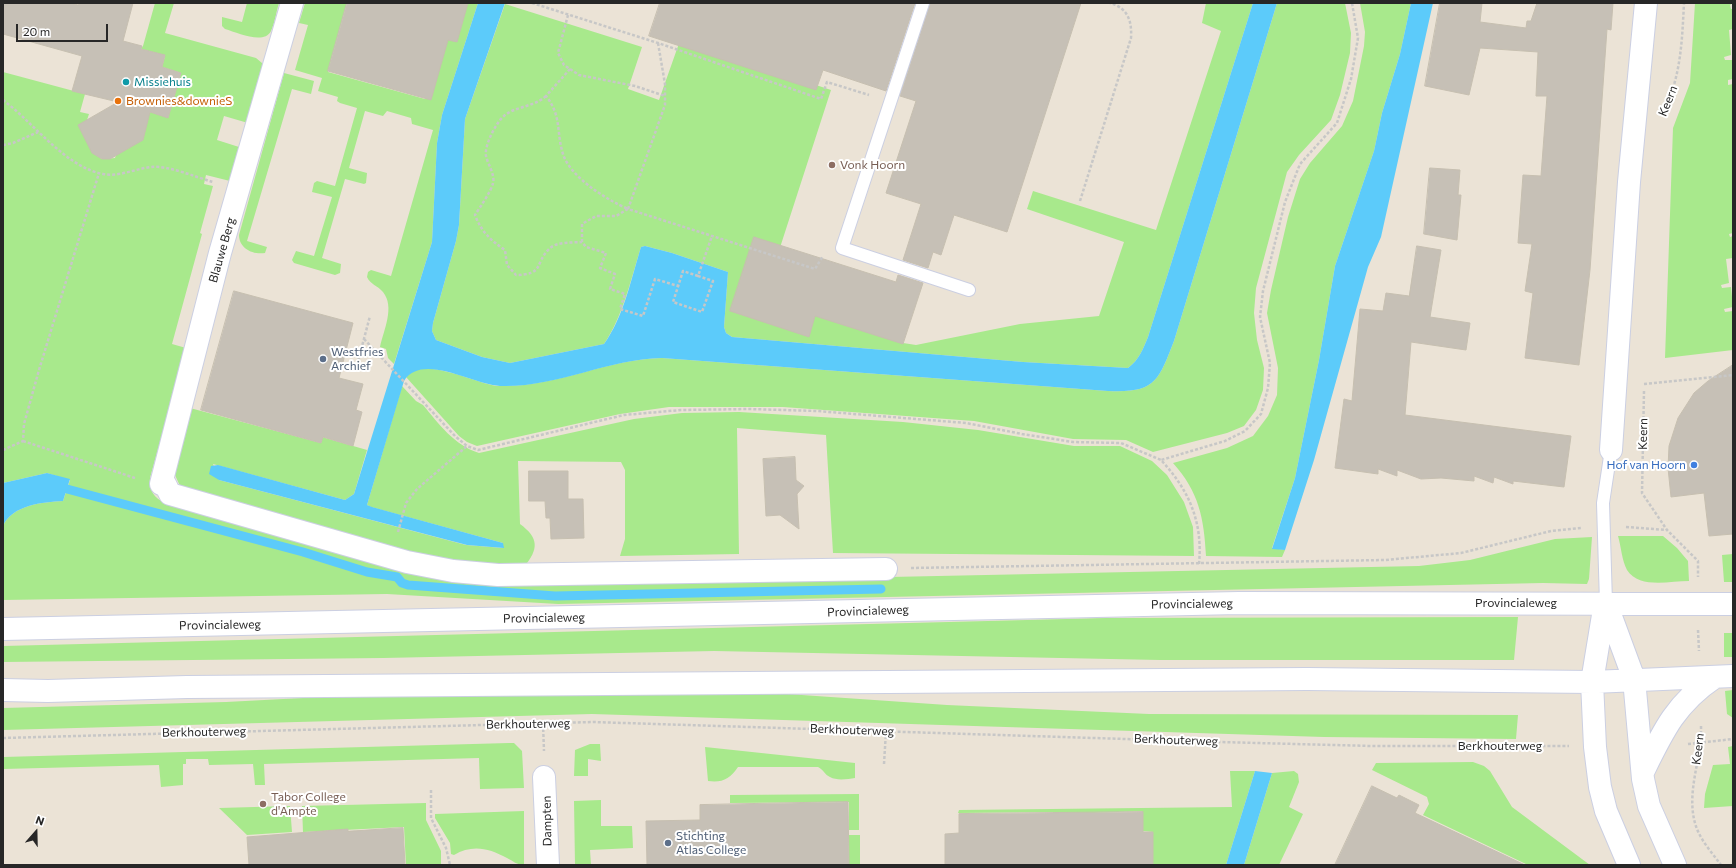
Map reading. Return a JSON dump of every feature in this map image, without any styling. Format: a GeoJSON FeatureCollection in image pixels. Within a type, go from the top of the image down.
{"type":"FeatureCollection","features":[{"type":"Feature","properties":{"kind":"main road","name":"Blauwe Berg"},"geometry":{"type":"LineString","coordinates":[[292,3],[218,260],[161,484],[164,484],[170,494],[390,557],[453,571],[498,575],[886,569]]}},
{"type":"Feature","properties":{"kind":"main road"},"geometry":{"type":"LineString","coordinates":[[1611,450],[1629,182],[1646,3]]}},
{"type":"Feature","properties":{"kind":"main road","name":"Provincialeweg"},"geometry":{"type":"LineString","coordinates":[[3,629],[1239,603],[1733,604]]}},
{"type":"Feature","properties":{"kind":"main road"},"geometry":{"type":"LineString","coordinates":[[1606,603],[1634,679],[1643,774],[1649,806],[1675,865]]}},
{"type":"Feature","properties":{"kind":"main road"},"geometry":{"type":"LineString","coordinates":[[1606,603],[1592,682],[1594,747],[1600,787],[1606,811],[1629,865]]}},
{"type":"Feature","properties":{"kind":"main road"},"geometry":{"type":"LineString","coordinates":[[3,690],[48,691],[203,687],[1307,679],[1592,682],[1634,679],[1712,680]]}},
{"type":"Feature","properties":{"kind":"main road"},"geometry":{"type":"LineString","coordinates":[[1643,774],[1656,745],[1672,716],[1683,703],[1712,680]]}},
{"type":"Feature","properties":{"kind":"main road","name":"Dampten"},"geometry":{"type":"LineString","coordinates":[[544,776],[546,790],[548,865]]}},
{"type":"Feature","properties":{"kind":"lane"},"geometry":{"type":"LineString","coordinates":[[923,3],[842,248],[969,290]]}},
{"type":"Feature","properties":{"kind":"lane"},"geometry":{"type":"LineString","coordinates":[[1606,603],[1603,503],[1611,450]]}},
{"type":"Feature","properties":{"kind":"path"},"geometry":{"type":"LineString","coordinates":[[532,3],[658,43],[821,99],[827,82],[890,101]]}},
{"type":"Feature","properties":{"kind":"path"},"geometry":{"type":"LineString","coordinates":[[1080,201],[1131,38],[1132,27],[1129,18],[1124,10],[1110,3]]}},
{"type":"Feature","properties":{"kind":"path"},"geometry":{"type":"LineString","coordinates":[[1161,460],[1224,440],[1245,431],[1261,414],[1268,388],[1270,363],[1260,318],[1263,291],[1285,202],[1295,176],[1300,164],[1337,123],[1351,79],[1358,38],[1352,3]]}},
{"type":"Feature","properties":{"kind":"path","name":"Keern"},"geometry":{"type":"LineString","coordinates":[[1663,114],[1673,93],[1681,58],[1684,3]]}},
{"type":"Feature","properties":{"kind":"path"},"geometry":{"type":"LineString","coordinates":[[568,15],[558,53],[564,65],[580,75],[635,86],[665,96]]}},
{"type":"Feature","properties":{"kind":"path"},"geometry":{"type":"LineString","coordinates":[[658,43],[665,84],[665,104],[628,209],[616,216],[596,216],[582,224],[582,242],[586,247],[606,253],[600,268],[615,274],[610,289],[625,294],[620,309],[643,316],[655,279],[678,286]]}},
{"type":"Feature","properties":{"kind":"path"},"geometry":{"type":"LineString","coordinates":[[570,69],[538,103],[505,115],[495,128],[487,142],[486,155],[491,167],[493,183],[475,215],[480,228],[491,241],[505,250],[507,265],[516,275],[527,275],[536,272],[549,249],[554,246],[582,242]]}},
{"type":"Feature","properties":{"kind":"path"},"geometry":{"type":"LineString","coordinates":[[546,96],[555,107],[565,160],[574,171],[600,195],[628,209],[815,269],[820,258],[828,252],[842,248]]}},
{"type":"Feature","properties":{"kind":"path"},"geometry":{"type":"LineString","coordinates":[[3,100],[18,111],[38,132],[81,166],[100,173],[120,175],[151,167],[162,168],[238,190]]}},
{"type":"Feature","properties":{"kind":"path"},"geometry":{"type":"LineString","coordinates":[[3,145],[13,143],[38,132]]}},
{"type":"Feature","properties":{"kind":"path"},"geometry":{"type":"LineString","coordinates":[[23,441],[24,424],[39,370],[100,173]]}},
{"type":"Feature","properties":{"kind":"path"},"geometry":{"type":"LineString","coordinates":[[698,276],[712,236]]}},
{"type":"Feature","properties":{"kind":"path"},"geometry":{"type":"LineString","coordinates":[[684,271],[698,276],[713,281],[702,312],[673,302],[684,271]]}},
{"type":"Feature","properties":{"kind":"path"},"geometry":{"type":"LineString","coordinates":[[356,369],[370,316]]}},
{"type":"Feature","properties":{"kind":"path"},"geometry":{"type":"LineString","coordinates":[[364,339],[468,446],[478,450],[624,415],[681,410],[749,409],[817,411],[966,423],[1074,442],[1121,443],[1161,460],[1184,489],[1193,509],[1199,529],[1199,564]]}},
{"type":"Feature","properties":{"kind":"path"},"geometry":{"type":"LineString","coordinates":[[1644,384],[1733,375]]}},
{"type":"Feature","properties":{"kind":"path","name":"Keern"},"geometry":{"type":"LineString","coordinates":[[1644,376],[1642,493],[1667,530],[1698,561],[1698,604],[1712,680],[1692,785],[1693,815],[1698,830],[1721,865]]}},
{"type":"Feature","properties":{"kind":"path"},"geometry":{"type":"LineString","coordinates":[[3,450],[23,441],[121,475]]}},
{"type":"Feature","properties":{"kind":"path"},"geometry":{"type":"LineString","coordinates":[[397,536],[406,503],[417,489],[468,446]]}},
{"type":"Feature","properties":{"kind":"path"},"geometry":{"type":"LineString","coordinates":[[886,569],[1385,560],[1461,553],[1551,531],[1603,526],[1667,530]]}},
{"type":"Feature","properties":{"kind":"path","name":"Berkhouterweg"},"geometry":{"type":"LineString","coordinates":[[3,738],[593,722],[1349,745],[1594,747]]}},
{"type":"Feature","properties":{"kind":"path"},"geometry":{"type":"LineString","coordinates":[[884,764],[886,730]]}},
{"type":"Feature","properties":{"kind":"path"},"geometry":{"type":"LineString","coordinates":[[1656,745],[1701,743],[1733,739]]}},
{"type":"Feature","properties":{"kind":"path"},"geometry":{"type":"LineString","coordinates":[[431,790],[431,818],[446,848],[450,865]]}},
{"type":"Feature","properties":{"kind":"green space"},"geometry":{"type":"Polygon","coordinates":[[[155,3],[174,3],[165,33],[256,58],[262,63],[263,67],[248,123],[224,116],[217,140],[239,147],[230,181],[206,175],[204,184],[213,186],[200,233],[202,234],[172,344],[186,348],[150,478],[150,487],[153,494],[165,503],[431,576],[601,583],[1419,566],[1470,560],[1555,539],[1592,537],[1589,579],[1587,584],[1543,583],[558,604],[387,594],[3,600],[3,526],[13,513],[21,509],[46,502],[63,501],[70,480],[47,473],[3,483],[3,72],[85,94],[80,112],[89,114],[87,120],[95,136],[91,151],[102,159],[115,158],[120,142],[150,112],[168,117],[181,73],[162,67],[165,56],[141,49],[155,3]]]}},
{"type":"Feature","properties":{"kind":"green space"},"geometry":{"type":"Polygon","coordinates":[[[247,3],[279,3],[271,31],[268,35],[257,38],[250,37],[225,29],[222,26],[222,17],[242,22],[247,3]]]}},
{"type":"Feature","properties":{"kind":"green space"},"geometry":{"type":"Polygon","coordinates":[[[305,3],[347,3],[328,72],[425,99],[455,3],[478,3],[442,115],[437,143],[432,242],[394,364],[388,358],[386,349],[380,347],[388,318],[388,304],[383,292],[367,277],[368,272],[371,270],[391,276],[433,130],[412,124],[411,118],[387,111],[383,116],[365,111],[349,168],[367,173],[366,183],[364,184],[345,179],[322,258],[341,264],[340,273],[335,275],[294,263],[292,260],[296,251],[314,256],[332,197],[312,192],[314,183],[317,181],[335,186],[357,108],[340,103],[337,101],[338,97],[318,91],[322,78],[295,70],[308,25],[299,23],[305,3]]]}},
{"type":"Feature","properties":{"kind":"green space"},"geometry":{"type":"Polygon","coordinates":[[[1206,3],[1253,3],[1148,337],[1138,358],[1128,368],[1023,362],[732,337],[726,333],[724,327],[728,272],[672,253],[645,246],[641,247],[621,309],[611,333],[604,344],[510,363],[482,357],[436,340],[432,331],[459,225],[465,119],[505,4],[642,47],[628,89],[659,100],[689,15],[780,73],[831,90],[775,263],[903,343],[916,345],[1020,324],[1099,316],[1124,242],[1027,209],[1033,191],[1156,230],[1221,31],[1202,23],[1206,3]]]}},
{"type":"Feature","properties":{"kind":"green space"},"geometry":{"type":"Polygon","coordinates":[[[1277,3],[1345,3],[1351,33],[1350,53],[1340,95],[1331,120],[1299,155],[1287,172],[1256,288],[1254,313],[1257,340],[1264,368],[1263,390],[1256,410],[1244,426],[1227,433],[1153,452],[1126,440],[1073,439],[974,421],[783,407],[669,407],[620,414],[477,446],[467,442],[459,436],[406,377],[413,371],[436,369],[498,386],[519,385],[540,383],[621,363],[662,358],[1108,391],[1136,390],[1145,387],[1153,382],[1164,366],[1174,341],[1277,3]]]}},
{"type":"Feature","properties":{"kind":"green space"},"geometry":{"type":"Polygon","coordinates":[[[1360,3],[1411,3],[1400,54],[1382,113],[1374,151],[1335,266],[1319,360],[1295,478],[1272,548],[1285,550],[1282,557],[1206,556],[1204,530],[1198,506],[1189,484],[1173,463],[1227,448],[1253,436],[1268,416],[1277,395],[1278,368],[1267,313],[1271,290],[1288,217],[1300,179],[1310,163],[1342,126],[1353,101],[1364,46],[1365,32],[1360,3]]]}},
{"type":"Feature","properties":{"kind":"green space"},"geometry":{"type":"Polygon","coordinates":[[[1695,3],[1733,3],[1730,5],[1731,9],[1733,9],[1733,29],[1729,30],[1731,55],[1724,57],[1725,60],[1733,60],[1733,79],[1728,80],[1728,85],[1733,84],[1733,233],[1729,234],[1730,237],[1733,236],[1733,258],[1726,259],[1729,283],[1721,285],[1722,288],[1731,287],[1733,307],[1724,309],[1725,312],[1733,311],[1733,350],[1665,358],[1673,128],[1690,83],[1695,3]]]}},
{"type":"Feature","properties":{"kind":"green space"},"geometry":{"type":"Polygon","coordinates":[[[284,73],[314,81],[311,94],[292,89],[247,241],[267,247],[265,253],[255,253],[247,250],[241,244],[239,235],[284,73]]]}},
{"type":"Feature","properties":{"kind":"green space"},"geometry":{"type":"Polygon","coordinates":[[[402,386],[416,401],[423,405],[448,433],[462,445],[479,453],[634,419],[682,413],[739,412],[903,422],[978,430],[1074,446],[1120,446],[1152,461],[1167,475],[1184,502],[1193,527],[1194,556],[833,553],[826,435],[737,428],[739,554],[620,556],[625,539],[625,470],[621,462],[518,461],[520,524],[531,534],[535,544],[532,555],[524,567],[480,566],[423,557],[180,486],[175,475],[190,408],[321,443],[322,437],[367,450],[354,494],[345,500],[213,464],[219,480],[466,545],[503,548],[503,543],[367,505],[402,386]]]}},
{"type":"Feature","properties":{"kind":"green space"},"geometry":{"type":"Polygon","coordinates":[[[1618,536],[1663,536],[1677,548],[1688,561],[1689,581],[1655,583],[1639,580],[1632,576],[1625,566],[1618,536]]]}},
{"type":"Feature","properties":{"kind":"green space"},"geometry":{"type":"Polygon","coordinates":[[[1733,554],[1733,582],[1724,582],[1722,555],[1733,554]]]}},
{"type":"Feature","properties":{"kind":"green space"},"geometry":{"type":"Polygon","coordinates":[[[1518,617],[1514,660],[1160,660],[714,651],[383,658],[3,662],[3,646],[1106,618],[1518,617]]]}},
{"type":"Feature","properties":{"kind":"green space"},"geometry":{"type":"Polygon","coordinates":[[[1724,633],[1733,633],[1733,657],[1724,657],[1724,633]]]}},
{"type":"Feature","properties":{"kind":"green space"},"geometry":{"type":"Polygon","coordinates":[[[729,690],[947,705],[1149,714],[1518,715],[1516,739],[1324,737],[592,714],[3,730],[3,708],[226,702],[398,693],[729,690]]]}},
{"type":"Feature","properties":{"kind":"green space"},"geometry":{"type":"Polygon","coordinates":[[[1733,690],[1733,718],[1727,714],[1725,691],[1733,690]]]}},
{"type":"Feature","properties":{"kind":"green space"},"geometry":{"type":"Polygon","coordinates":[[[514,743],[522,751],[524,788],[480,789],[479,758],[264,764],[265,785],[255,785],[253,764],[209,765],[208,759],[186,759],[186,764],[183,764],[183,785],[161,787],[159,765],[3,769],[3,757],[514,743]]]}},
{"type":"Feature","properties":{"kind":"green space"},"geometry":{"type":"Polygon","coordinates":[[[590,744],[600,744],[601,761],[588,759],[588,776],[574,776],[575,750],[590,744]]]}},
{"type":"Feature","properties":{"kind":"green space"},"geometry":{"type":"Polygon","coordinates":[[[1733,746],[1733,806],[1704,808],[1705,794],[1713,765],[1730,764],[1728,747],[1733,746]]]}},
{"type":"Feature","properties":{"kind":"green space"},"geometry":{"type":"Polygon","coordinates":[[[705,747],[855,763],[855,778],[836,779],[828,776],[818,767],[738,767],[732,775],[722,781],[708,781],[705,747]]]}},
{"type":"Feature","properties":{"kind":"green space"},"geometry":{"type":"Polygon","coordinates":[[[1473,762],[1484,766],[1490,771],[1512,807],[1590,865],[1528,865],[1423,815],[1429,804],[1427,797],[1372,770],[1376,763],[1473,762]]]}},
{"type":"Feature","properties":{"kind":"green space"},"geometry":{"type":"Polygon","coordinates":[[[1230,771],[1255,771],[1226,865],[1153,865],[1153,832],[1143,831],[1142,811],[1094,813],[1054,832],[1053,812],[958,813],[959,810],[1232,807],[1230,771]]]}},
{"type":"Feature","properties":{"kind":"green space"},"geometry":{"type":"Polygon","coordinates":[[[1294,771],[1298,774],[1299,782],[1289,807],[1303,814],[1279,865],[1244,865],[1272,773],[1294,771]]]}},
{"type":"Feature","properties":{"kind":"green space"},"geometry":{"type":"Polygon","coordinates":[[[859,794],[859,830],[849,830],[849,802],[730,803],[730,795],[859,794]]]}},
{"type":"Feature","properties":{"kind":"green space"},"geometry":{"type":"Polygon","coordinates":[[[601,800],[601,826],[632,826],[633,848],[590,850],[591,865],[575,865],[574,801],[601,800]]]}},
{"type":"Feature","properties":{"kind":"green space"},"geometry":{"type":"Polygon","coordinates":[[[426,803],[426,820],[441,851],[441,865],[406,865],[404,827],[303,832],[302,806],[426,803]]]}},
{"type":"Feature","properties":{"kind":"green space"},"geometry":{"type":"Polygon","coordinates":[[[290,806],[292,832],[247,835],[219,808],[290,806]]]}},
{"type":"Feature","properties":{"kind":"green space"},"geometry":{"type":"Polygon","coordinates":[[[524,811],[524,865],[517,864],[494,852],[474,848],[467,849],[454,855],[451,854],[450,843],[435,818],[435,814],[524,811]]]}},
{"type":"Feature","properties":{"kind":"green space"},"geometry":{"type":"Polygon","coordinates":[[[849,835],[860,835],[860,865],[849,865],[849,835]]]}},
{"type":"Feature","properties":{"kind":"water"},"geometry":{"type":"Polygon","coordinates":[[[478,3],[505,3],[465,119],[459,225],[456,241],[433,323],[432,331],[436,340],[482,357],[510,363],[604,344],[617,322],[641,247],[645,246],[672,253],[728,272],[724,327],[726,333],[732,337],[1023,362],[1128,368],[1138,358],[1148,337],[1253,3],[1277,3],[1174,341],[1164,366],[1153,382],[1136,390],[1108,391],[662,358],[621,363],[541,383],[521,385],[500,386],[449,372],[435,370],[423,369],[412,373],[404,381],[367,505],[503,543],[504,548],[467,545],[219,480],[209,474],[211,466],[218,465],[345,500],[354,494],[432,242],[437,143],[442,115],[478,3]]]}},
{"type":"Feature","properties":{"kind":"water"},"geometry":{"type":"Polygon","coordinates":[[[1411,3],[1433,3],[1381,237],[1368,267],[1314,460],[1285,550],[1272,549],[1295,478],[1319,360],[1335,266],[1374,151],[1382,113],[1400,54],[1411,3]]]}},
{"type":"Feature","properties":{"kind":"water"},"geometry":{"type":"Polygon","coordinates":[[[47,473],[70,479],[63,501],[46,502],[21,509],[13,513],[3,526],[3,483],[47,473]]]}},
{"type":"Feature","properties":{"kind":"water"},"geometry":{"type":"Polygon","coordinates":[[[1255,771],[1272,773],[1244,865],[1226,865],[1255,771]]]}},
{"type":"Feature","properties":{"kind":"building","name":"Missiehuis"},"geometry":{"type":"Polygon","coordinates":[[[3,3],[71,3],[78,5],[81,3],[133,3],[123,41],[142,46],[141,49],[165,55],[162,67],[181,73],[168,118],[150,112],[143,140],[110,159],[102,159],[92,153],[78,125],[118,102],[72,91],[82,56],[3,34],[3,3]]]}},
{"type":"Feature","properties":{"kind":"building"},"geometry":{"type":"Polygon","coordinates":[[[347,3],[468,3],[457,42],[448,40],[431,100],[328,71],[347,3]]]}},
{"type":"Feature","properties":{"kind":"building"},"geometry":{"type":"Polygon","coordinates":[[[660,3],[915,3],[886,91],[823,70],[816,90],[649,36],[660,3]]]}},
{"type":"Feature","properties":{"kind":"building"},"geometry":{"type":"Polygon","coordinates":[[[930,3],[1081,3],[1007,232],[954,215],[941,255],[933,252],[928,268],[903,260],[921,204],[886,193],[916,101],[900,96],[930,3]]]}},
{"type":"Feature","properties":{"kind":"building"},"geometry":{"type":"Polygon","coordinates":[[[1440,3],[1482,3],[1480,22],[1526,28],[1527,21],[1531,21],[1537,3],[1613,3],[1611,30],[1607,29],[1590,270],[1579,365],[1525,358],[1533,293],[1525,291],[1532,244],[1518,243],[1523,175],[1541,176],[1547,96],[1536,96],[1538,52],[1480,48],[1469,95],[1425,86],[1440,3]]]}},
{"type":"Feature","properties":{"kind":"building"},"geometry":{"type":"Polygon","coordinates":[[[1430,168],[1460,170],[1458,195],[1461,195],[1457,240],[1424,234],[1430,168]]]}},
{"type":"Feature","properties":{"kind":"building"},"geometry":{"type":"Polygon","coordinates":[[[754,237],[896,282],[898,275],[923,283],[903,344],[815,316],[809,337],[730,311],[754,237]]]}},
{"type":"Feature","properties":{"kind":"building"},"geometry":{"type":"Polygon","coordinates":[[[1417,246],[1441,250],[1430,317],[1470,323],[1466,350],[1411,342],[1405,415],[1571,436],[1564,487],[1513,481],[1513,484],[1494,477],[1493,483],[1474,476],[1474,481],[1441,478],[1421,479],[1397,470],[1397,476],[1378,469],[1378,474],[1335,468],[1344,399],[1352,401],[1360,309],[1383,311],[1386,293],[1409,296],[1417,246]]]}},
{"type":"Feature","properties":{"kind":"building"},"geometry":{"type":"Polygon","coordinates":[[[234,291],[353,323],[339,378],[363,384],[356,410],[362,412],[353,446],[323,437],[321,443],[201,410],[234,291]]]}},
{"type":"Feature","properties":{"kind":"building"},"geometry":{"type":"Polygon","coordinates":[[[1733,365],[1733,534],[1709,536],[1704,493],[1671,497],[1668,468],[1669,446],[1678,418],[1694,393],[1708,381],[1733,365]]]}},
{"type":"Feature","properties":{"kind":"building"},"geometry":{"type":"Polygon","coordinates":[[[795,457],[796,480],[804,486],[797,494],[799,529],[780,515],[766,516],[763,459],[795,457]]]}},
{"type":"Feature","properties":{"kind":"building"},"geometry":{"type":"Polygon","coordinates":[[[529,471],[568,471],[568,499],[583,499],[584,538],[551,539],[550,518],[546,518],[545,501],[529,501],[529,471]]]}},
{"type":"Feature","properties":{"kind":"building"},"geometry":{"type":"Polygon","coordinates":[[[1372,786],[1397,798],[1399,795],[1419,805],[1415,813],[1525,865],[1335,865],[1372,786]]]}},
{"type":"Feature","properties":{"kind":"building"},"geometry":{"type":"Polygon","coordinates":[[[848,802],[849,865],[647,865],[646,821],[700,820],[700,805],[848,802]]]}},
{"type":"Feature","properties":{"kind":"building"},"geometry":{"type":"Polygon","coordinates":[[[1143,812],[1143,832],[1153,832],[1153,865],[945,865],[945,834],[959,833],[959,814],[1143,812]]]}},
{"type":"Feature","properties":{"kind":"building"},"geometry":{"type":"Polygon","coordinates":[[[403,828],[405,865],[249,865],[247,837],[348,829],[348,831],[403,828]]]}},
{"type":"Feature","properties":{"kind":"waterway"},"geometry":{"type":"LineString","coordinates":[[67,489],[303,552],[367,572],[397,577],[402,583],[408,585],[555,596],[881,589]]}},
{"type":"Feature","properties":{"kind":"place","name":"Missiehuis"},"geometry":{"type":"Point","coordinates":[126,82]}},
{"type":"Feature","properties":{"kind":"place","name":"Brownies&downieS"},"geometry":{"type":"Point","coordinates":[118,101]}},
{"type":"Feature","properties":{"kind":"place","name":"Vonk Hoorn"},"geometry":{"type":"Point","coordinates":[832,165]}},
{"type":"Feature","properties":{"kind":"place","name":"Westfries Archief"},"geometry":{"type":"Point","coordinates":[323,359]}},
{"type":"Feature","properties":{"kind":"place","name":"Hof van Hoorn"},"geometry":{"type":"Point","coordinates":[1694,465]}},
{"type":"Feature","properties":{"kind":"place","name":"Tabor College d'Ampte"},"geometry":{"type":"Point","coordinates":[263,804]}},
{"type":"Feature","properties":{"kind":"place","name":"Stichting Atlas College"},"geometry":{"type":"Point","coordinates":[668,843]}}]}
